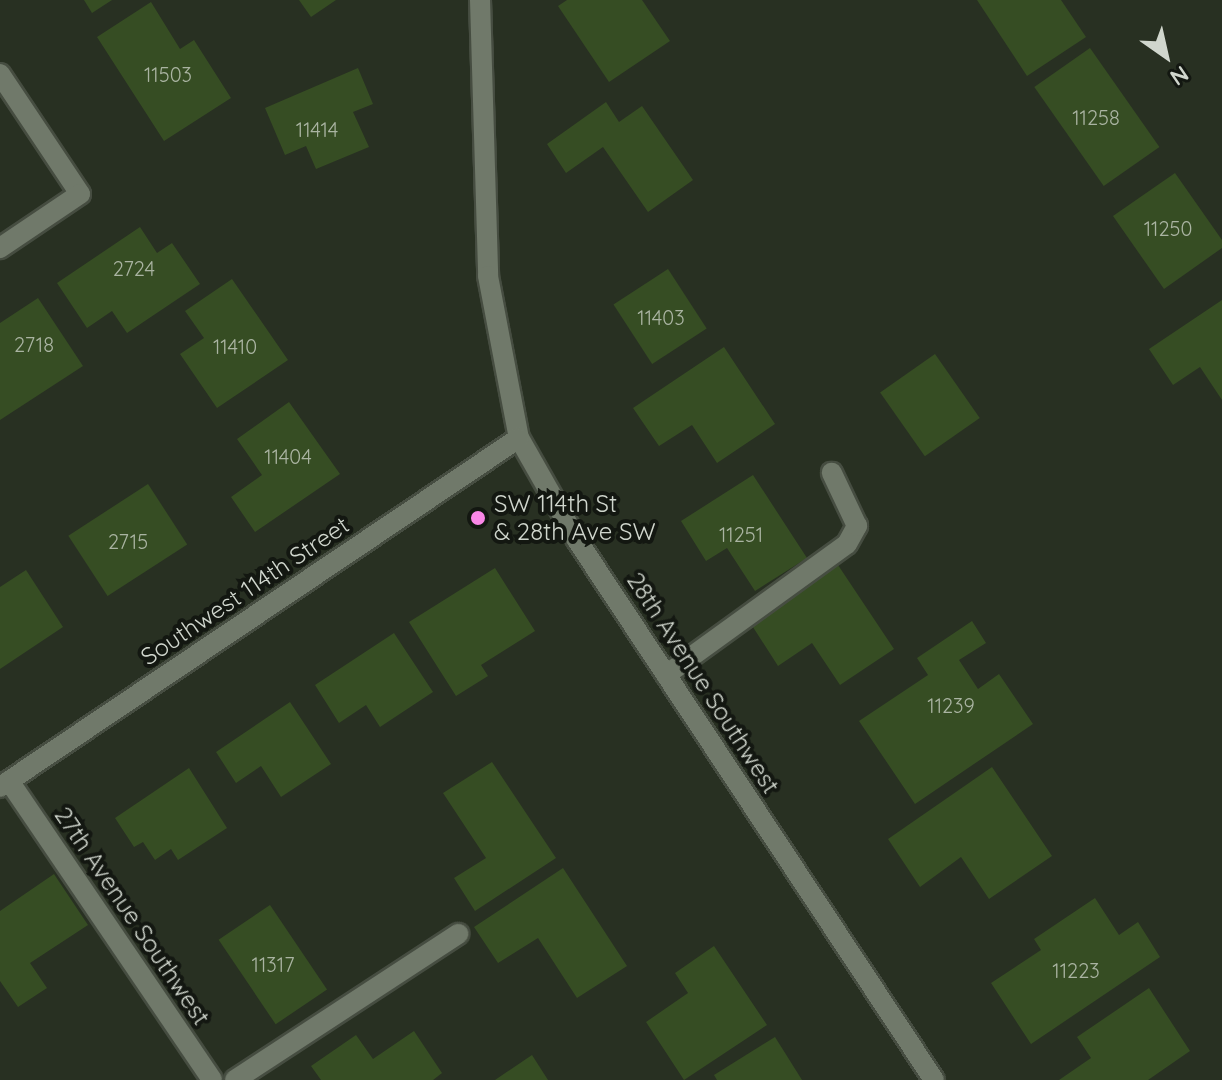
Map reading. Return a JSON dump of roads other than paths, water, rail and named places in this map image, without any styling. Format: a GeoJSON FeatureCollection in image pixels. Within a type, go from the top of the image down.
{"type":"FeatureCollection","features":[{"type":"Feature","properties":{"kind":"street","name":"28th Avenue Southwest"},"geometry":{"type":"LineString","coordinates":[[480,0],[488,276],[519,438],[577,540],[934,1080]]}},
{"type":"Feature","properties":{"kind":"street"},"geometry":{"type":"LineString","coordinates":[[0,74],[80,194],[0,248]]}},
{"type":"Feature","properties":{"kind":"street","name":"Southwest 114th Street"},"geometry":{"type":"LineString","coordinates":[[4,784],[519,438]]}},
{"type":"Feature","properties":{"kind":"street"},"geometry":{"type":"LineString","coordinates":[[666,675],[847,544],[857,526],[832,473]]}},
{"type":"Feature","properties":{"kind":"street","name":"27th Avenue Southwest"},"geometry":{"type":"LineString","coordinates":[[4,784],[212,1080]]}},
{"type":"Feature","properties":{"kind":"street"},"geometry":{"type":"LineString","coordinates":[[235,1080],[458,934]]}},
{"type":"Feature","properties":{"kind":"place","name":"SW 114th St & 28th Ave SW"},"geometry":{"type":"Point","coordinates":[478,518]}}]}
